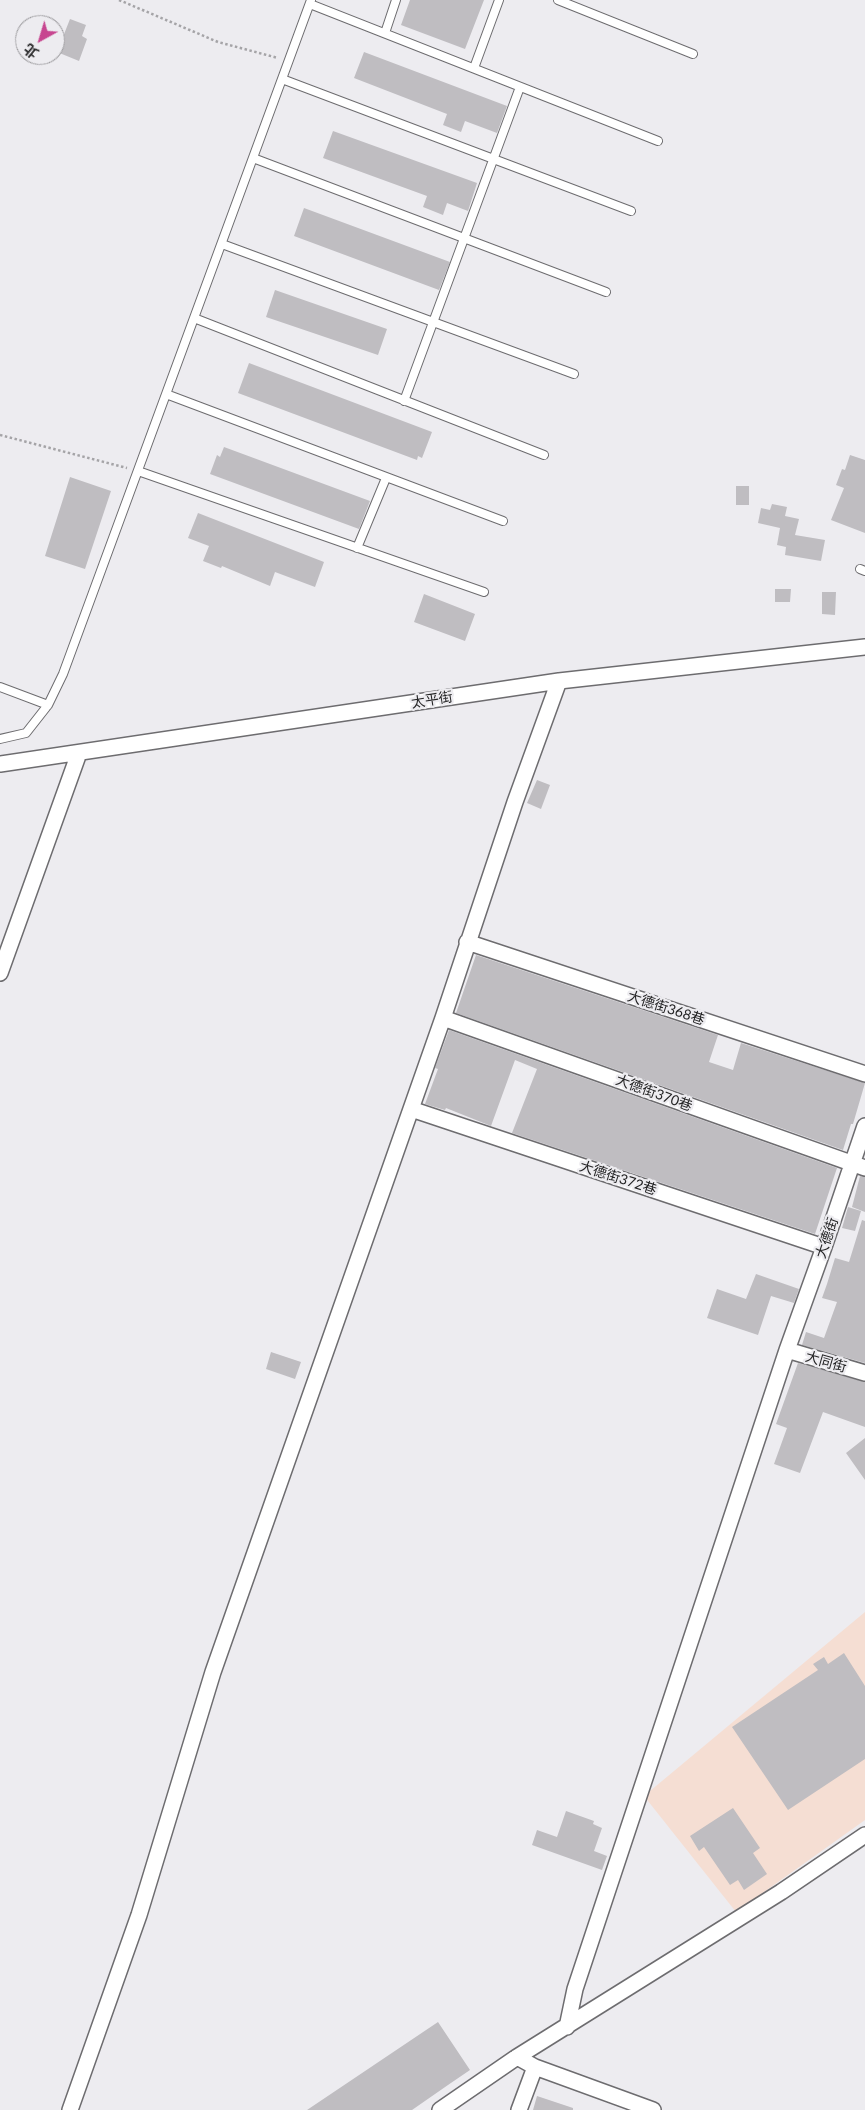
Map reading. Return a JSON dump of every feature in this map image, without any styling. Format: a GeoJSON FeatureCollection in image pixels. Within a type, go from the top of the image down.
{"type":"FeatureCollection","features":[{"type":"Feature","properties":{"kind":"street","name":"太平街"},"geometry":{"type":"LineString","coordinates":[[0,764],[559,680],[865,647]]}},
{"type":"Feature","properties":{"kind":"street"},"geometry":{"type":"LineString","coordinates":[[70,2110],[139,1915],[213,1672],[443,1018],[514,802],[559,680]]}},
{"type":"Feature","properties":{"kind":"street"},"geometry":{"type":"LineString","coordinates":[[0,973],[79,753]]}},
{"type":"Feature","properties":{"kind":"street","name":"大德街368巷"},"geometry":{"type":"LineString","coordinates":[[467,942],[865,1074]]}},
{"type":"Feature","properties":{"kind":"street","name":"大德街370巷"},"geometry":{"type":"LineString","coordinates":[[443,1018],[858,1166]]}},
{"type":"Feature","properties":{"kind":"street","name":"大德街372巷"},"geometry":{"type":"LineString","coordinates":[[411,1109],[824,1246]]}},
{"type":"Feature","properties":{"kind":"street","name":"大德街"},"geometry":{"type":"LineString","coordinates":[[567,2027],[575,1989],[787,1350],[824,1246],[858,1166],[865,1126]]}},
{"type":"Feature","properties":{"kind":"street","name":"大同街"},"geometry":{"type":"LineString","coordinates":[[787,1350],[865,1373]]}},
{"type":"Feature","properties":{"kind":"street"},"geometry":{"type":"LineString","coordinates":[[440,2110],[517,2057],[567,2027],[865,1835]]}},
{"type":"Feature","properties":{"kind":"street"},"geometry":{"type":"LineString","coordinates":[[517,2057],[535,2067],[653,2110]]}},
{"type":"Feature","properties":{"kind":"street"},"geometry":{"type":"LineString","coordinates":[[519,2110],[535,2067]]}},
{"type":"Feature","properties":{"kind":"lane"},"geometry":{"type":"LineString","coordinates":[[385,33],[396,0]]}},
{"type":"Feature","properties":{"kind":"lane"},"geometry":{"type":"LineString","coordinates":[[474,68],[499,0]]}},
{"type":"Feature","properties":{"kind":"lane"},"geometry":{"type":"LineString","coordinates":[[558,0],[693,54]]}},
{"type":"Feature","properties":{"kind":"lane"},"geometry":{"type":"LineString","coordinates":[[0,739],[26,733],[48,705],[63,674],[311,2],[658,141]]}},
{"type":"Feature","properties":{"kind":"lane"},"geometry":{"type":"LineString","coordinates":[[282,79],[631,211]]}},
{"type":"Feature","properties":{"kind":"lane"},"geometry":{"type":"LineString","coordinates":[[404,401],[520,87]]}},
{"type":"Feature","properties":{"kind":"lane"},"geometry":{"type":"LineString","coordinates":[[253,158],[606,292]]}},
{"type":"Feature","properties":{"kind":"lane"},"geometry":{"type":"LineString","coordinates":[[222,244],[574,374]]}},
{"type":"Feature","properties":{"kind":"lane"},"geometry":{"type":"LineString","coordinates":[[194,318],[544,455]]}},
{"type":"Feature","properties":{"kind":"lane"},"geometry":{"type":"LineString","coordinates":[[166,394],[503,521]]}},
{"type":"Feature","properties":{"kind":"lane"},"geometry":{"type":"LineString","coordinates":[[138,471],[484,592]]}},
{"type":"Feature","properties":{"kind":"lane"},"geometry":{"type":"LineString","coordinates":[[357,548],[386,478]]}},
{"type":"Feature","properties":{"kind":"lane"},"geometry":{"type":"LineString","coordinates":[[0,687],[48,705]]}},
{"type":"Feature","properties":{"kind":"path"},"geometry":{"type":"LineString","coordinates":[[118,0],[218,42],[289,61]]}},
{"type":"Feature","properties":{"kind":"path"},"geometry":{"type":"LineString","coordinates":[[0,435],[138,471]]}},
{"type":"Feature","properties":{"kind":"shaded area"},"geometry":{"type":"Polygon","coordinates":[[[865,1612],[865,1820],[736,1912],[644,1796],[865,1612]]]}},
{"type":"Feature","properties":{"kind":"building"},"geometry":{"type":"Polygon","coordinates":[[[410,0],[484,0],[465,49],[401,25],[410,0]]]}},
{"type":"Feature","properties":{"kind":"building"},"geometry":{"type":"Polygon","coordinates":[[[70,19],[86,25],[82,36],[87,39],[79,61],[65,55],[65,32],[70,19]]]}},
{"type":"Feature","properties":{"kind":"building"},"geometry":{"type":"Polygon","coordinates":[[[364,52],[507,106],[497,133],[465,121],[461,132],[443,125],[447,114],[354,78],[364,52]]]}},
{"type":"Feature","properties":{"kind":"building"},"geometry":{"type":"Polygon","coordinates":[[[333,131],[477,183],[468,211],[447,203],[443,215],[423,207],[427,196],[323,158],[333,131]]]}},
{"type":"Feature","properties":{"kind":"building"},"geometry":{"type":"Polygon","coordinates":[[[304,208],[450,262],[439,290],[294,236],[304,208]]]}},
{"type":"Feature","properties":{"kind":"building"},"geometry":{"type":"Polygon","coordinates":[[[275,290],[387,329],[378,355],[266,317],[275,290]]]}},
{"type":"Feature","properties":{"kind":"building"},"geometry":{"type":"Polygon","coordinates":[[[249,363],[432,432],[422,458],[418,456],[417,460],[238,393],[249,363]]]}},
{"type":"Feature","properties":{"kind":"building"},"geometry":{"type":"Polygon","coordinates":[[[224,447],[370,501],[359,529],[210,474],[217,455],[220,457],[224,447]]]}},
{"type":"Feature","properties":{"kind":"building"},"geometry":{"type":"Polygon","coordinates":[[[850,455],[865,460],[865,533],[831,520],[844,488],[836,485],[842,469],[845,470],[850,455]]]}},
{"type":"Feature","properties":{"kind":"building"},"geometry":{"type":"Polygon","coordinates":[[[70,477],[111,491],[85,569],[45,556],[70,477]]]}},
{"type":"Feature","properties":{"kind":"building"},"geometry":{"type":"Polygon","coordinates":[[[736,486],[749,486],[749,505],[736,505],[736,486]]]}},
{"type":"Feature","properties":{"kind":"building"},"geometry":{"type":"Polygon","coordinates":[[[772,504],[787,507],[785,516],[799,519],[795,535],[825,540],[821,561],[785,555],[786,547],[777,545],[780,528],[758,523],[761,508],[770,510],[772,504]]]}},
{"type":"Feature","properties":{"kind":"building"},"geometry":{"type":"Polygon","coordinates":[[[198,513],[324,562],[315,587],[275,572],[270,586],[222,566],[221,568],[203,561],[209,546],[188,538],[198,513]]]}},
{"type":"Feature","properties":{"kind":"building"},"geometry":{"type":"Polygon","coordinates":[[[775,589],[791,589],[790,602],[775,602],[775,589]]]}},
{"type":"Feature","properties":{"kind":"building"},"geometry":{"type":"Polygon","coordinates":[[[822,592],[836,592],[835,615],[822,614],[822,592]]]}},
{"type":"Feature","properties":{"kind":"building"},"geometry":{"type":"Polygon","coordinates":[[[424,594],[475,614],[465,641],[414,622],[424,594]]]}},
{"type":"Feature","properties":{"kind":"building"},"geometry":{"type":"Polygon","coordinates":[[[537,780],[550,785],[541,809],[527,803],[537,780]]]}},
{"type":"Feature","properties":{"kind":"building"},"geometry":{"type":"Polygon","coordinates":[[[476,955],[718,1035],[709,1062],[733,1070],[741,1043],[865,1083],[843,1150],[456,1013],[476,955]]]}},
{"type":"Feature","properties":{"kind":"building"},"geometry":{"type":"Polygon","coordinates":[[[449,1030],[837,1168],[815,1234],[512,1133],[537,1069],[515,1060],[491,1126],[446,1108],[445,1110],[425,1104],[438,1069],[435,1068],[449,1030]]]}},
{"type":"Feature","properties":{"kind":"building"},"geometry":{"type":"Polygon","coordinates":[[[860,1176],[865,1177],[865,1212],[852,1207],[860,1176]]]}},
{"type":"Feature","properties":{"kind":"building"},"geometry":{"type":"Polygon","coordinates":[[[848,1207],[861,1211],[855,1231],[842,1228],[848,1207]]]}},
{"type":"Feature","properties":{"kind":"building"},"geometry":{"type":"Polygon","coordinates":[[[862,1220],[865,1221],[865,1363],[802,1345],[806,1332],[824,1338],[837,1302],[822,1298],[835,1258],[849,1262],[862,1220]]]}},
{"type":"Feature","properties":{"kind":"building"},"geometry":{"type":"Polygon","coordinates":[[[756,1274],[799,1289],[794,1303],[771,1296],[758,1335],[707,1318],[717,1289],[746,1299],[756,1274]]]}},
{"type":"Feature","properties":{"kind":"building"},"geometry":{"type":"Polygon","coordinates":[[[271,1352],[301,1362],[295,1379],[266,1369],[271,1352]]]}},
{"type":"Feature","properties":{"kind":"building"},"geometry":{"type":"Polygon","coordinates":[[[798,1363],[865,1382],[865,1427],[823,1412],[800,1473],[774,1464],[787,1428],[776,1424],[798,1363]]]}},
{"type":"Feature","properties":{"kind":"building"},"geometry":{"type":"Polygon","coordinates":[[[865,1438],[865,1480],[846,1453],[865,1438]]]}},
{"type":"Feature","properties":{"kind":"building"},"geometry":{"type":"Polygon","coordinates":[[[844,1653],[865,1686],[865,1759],[788,1810],[732,1727],[818,1670],[813,1664],[824,1657],[828,1664],[844,1653]]]}},
{"type":"Feature","properties":{"kind":"building"},"geometry":{"type":"Polygon","coordinates":[[[733,1808],[760,1848],[753,1853],[767,1874],[744,1890],[738,1880],[730,1885],[704,1847],[699,1851],[690,1836],[733,1808]]]}},
{"type":"Feature","properties":{"kind":"building"},"geometry":{"type":"Polygon","coordinates":[[[566,1811],[594,1821],[593,1824],[602,1828],[594,1851],[607,1856],[602,1870],[532,1845],[537,1830],[557,1837],[566,1811]]]}},
{"type":"Feature","properties":{"kind":"building"},"geometry":{"type":"Polygon","coordinates":[[[438,2022],[470,2070],[412,2110],[307,2110],[438,2022]]]}},
{"type":"Feature","properties":{"kind":"building"},"geometry":{"type":"Polygon","coordinates":[[[537,2096],[573,2108],[573,2110],[533,2110],[537,2096]]]}}]}
